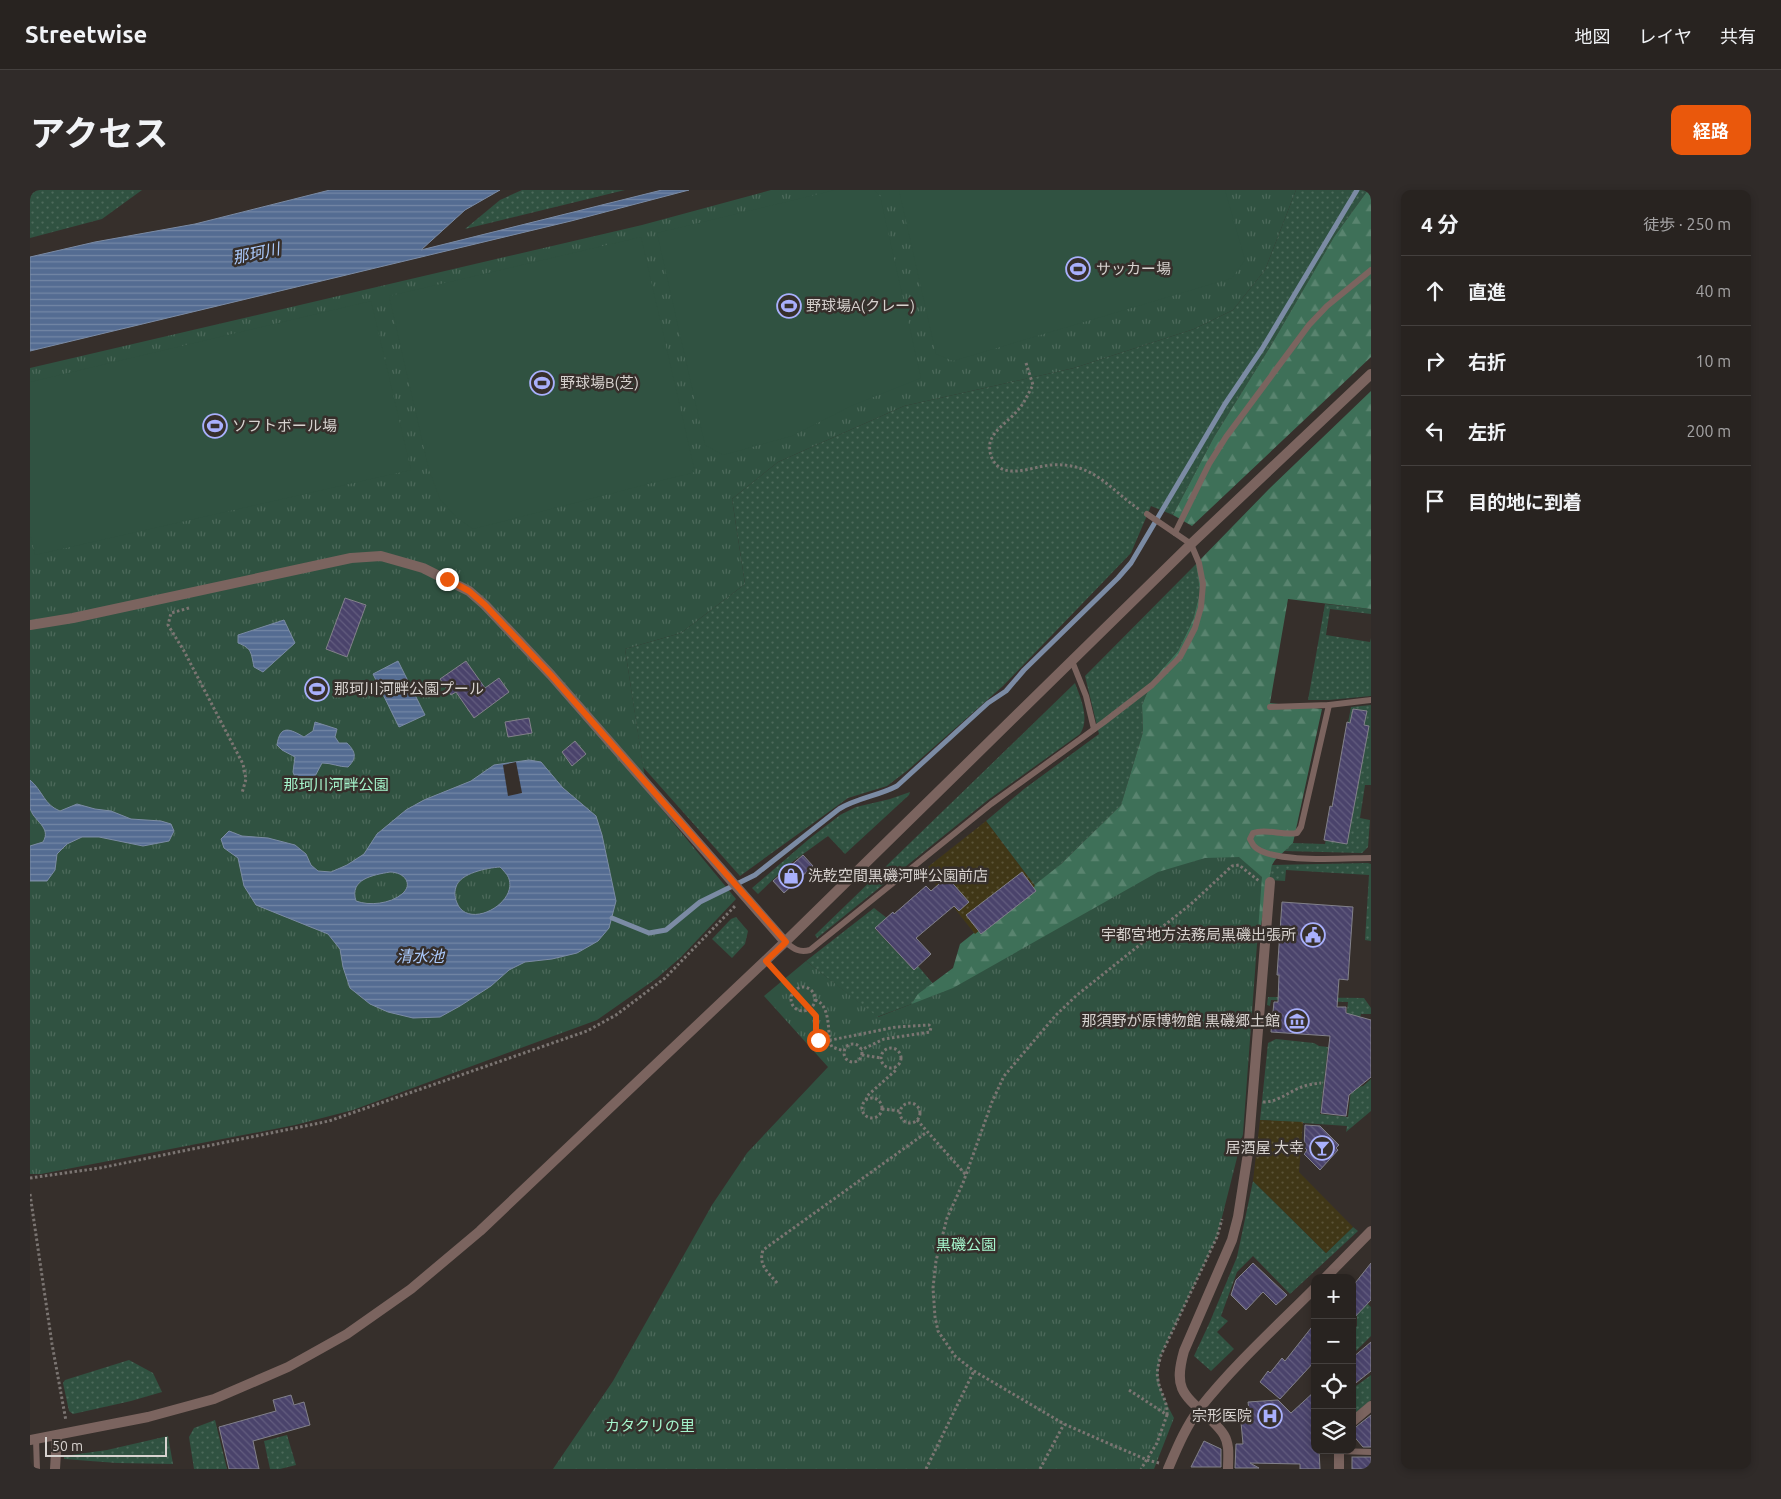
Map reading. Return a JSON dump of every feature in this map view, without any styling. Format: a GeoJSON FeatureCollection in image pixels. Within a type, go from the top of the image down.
{"type":"FeatureCollection","features":[{"type":"Feature","properties":{"kind":"street"},"geometry":{"type":"LineString","coordinates":[[33,1440],[148,1417],[214,1399],[288,1367],[348,1334],[411,1289],[480,1231],[786,942],[1191,544],[1371,374]]}},
{"type":"Feature","properties":{"kind":"street"},"geometry":{"type":"LineString","coordinates":[[30,625],[83,616],[351,558],[381,556],[423,568],[469,591],[485,605],[551,675],[786,942]]}},
{"type":"Feature","properties":{"kind":"street"},"geometry":{"type":"LineString","coordinates":[[1228,1469],[1228,1446],[1224,1434],[1181,1389],[1179,1368],[1184,1351],[1232,1240],[1238,1217],[1248,1153],[1269,886]]}},
{"type":"Feature","properties":{"kind":"street"},"geometry":{"type":"LineString","coordinates":[[1329,1274],[1371,1231]]}},
{"type":"Feature","properties":{"kind":"street"},"geometry":{"type":"LineString","coordinates":[[1168,1467],[1199,1409],[1232,1372],[1311,1292]]}},
{"type":"Feature","properties":{"kind":"street"},"geometry":{"type":"LineString","coordinates":[[1356,1419],[1371,1406]]}},
{"type":"Feature","properties":{"kind":"street"},"geometry":{"type":"LineString","coordinates":[[55,1469],[56,1436]]}},
{"type":"Feature","properties":{"kind":"street"},"geometry":{"type":"LineString","coordinates":[[1339,1454],[1340,1469]]}},
{"type":"Feature","properties":{"kind":"lane"},"geometry":{"type":"LineString","coordinates":[[1175,533],[1208,464],[1309,325],[1327,306],[1371,270]]}},
{"type":"Feature","properties":{"kind":"lane"},"geometry":{"type":"LineString","coordinates":[[786,942],[793,949],[801,952],[810,950],[991,804],[1152,685],[1180,657],[1195,628],[1201,607],[1203,584],[1199,563],[1191,544],[1147,514]]}},
{"type":"Feature","properties":{"kind":"lane"},"geometry":{"type":"LineString","coordinates":[[1072,661],[1086,696],[1094,729]]}},
{"type":"Feature","properties":{"kind":"lane"},"geometry":{"type":"LineString","coordinates":[[1270,708],[1329,705],[1371,700]]}},
{"type":"Feature","properties":{"kind":"lane"},"geometry":{"type":"LineString","coordinates":[[1329,705],[1301,828],[1297,833],[1289,835],[1260,830],[1253,832],[1250,839],[1253,846],[1285,858],[1371,858]]}},
{"type":"Feature","properties":{"kind":"lane"},"geometry":{"type":"LineString","coordinates":[[33,1440],[37,1469]]}},
{"type":"Feature","properties":{"kind":"lane"},"geometry":{"type":"LineString","coordinates":[[1356,1452],[1371,1452]]}},
{"type":"Feature","properties":{"kind":"path"},"geometry":{"type":"LineString","coordinates":[[1026,363],[1033,385],[1018,411],[993,436],[990,442],[989,451],[998,466],[1006,470],[1051,465],[1072,466],[1093,473],[1112,486],[1127,501],[1147,514]]}},
{"type":"Feature","properties":{"kind":"path"},"geometry":{"type":"LineString","coordinates":[[168,625],[184,651],[243,764],[246,779],[242,794]]}},
{"type":"Feature","properties":{"kind":"path"},"geometry":{"type":"LineString","coordinates":[[1168,1467],[1147,1460],[1064,1424],[974,1371],[955,1356],[938,1331],[935,1317],[933,1288],[936,1261],[948,1218],[966,1175],[992,1102],[1004,1076],[1056,1015],[1077,995],[1191,904],[1232,866],[1239,865],[1245,868],[1269,886]]}},
{"type":"Feature","properties":{"kind":"path"},"geometry":{"type":"LineString","coordinates":[[30,1178],[100,1168],[329,1121],[586,1030],[616,1015],[665,978],[745,895]]}},
{"type":"Feature","properties":{"kind":"path"},"geometry":{"type":"LineString","coordinates":[[766,961],[816,1016],[816,1036],[821,1042],[896,1027],[930,1025],[931,1027],[930,1032],[884,1039],[861,1053]]}},
{"type":"Feature","properties":{"kind":"path"},"geometry":{"type":"LineString","coordinates":[[800,987],[808,988],[814,993],[815,1000],[812,1008],[804,1011],[796,1009],[791,1003],[794,991],[800,987]]}},
{"type":"Feature","properties":{"kind":"path"},"geometry":{"type":"LineString","coordinates":[[815,1000],[820,1001],[825,1008],[832,1047],[844,1052]]}},
{"type":"Feature","properties":{"kind":"path"},"geometry":{"type":"LineString","coordinates":[[854,1044],[859,1047],[861,1053],[859,1060],[850,1062],[845,1058],[844,1052],[848,1045],[854,1044]]}},
{"type":"Feature","properties":{"kind":"path"},"geometry":{"type":"LineString","coordinates":[[881,1058],[883,1052],[888,1048],[898,1050],[901,1059],[895,1067],[896,1070],[866,1096],[862,1109],[867,1117],[876,1117],[882,1109]]}},
{"type":"Feature","properties":{"kind":"path"},"geometry":{"type":"LineString","coordinates":[[861,1053],[881,1058],[886,1066],[895,1067]]}},
{"type":"Feature","properties":{"kind":"path"},"geometry":{"type":"LineString","coordinates":[[1252,1101],[1267,1102],[1283,1097],[1306,1085],[1321,1084]]}},
{"type":"Feature","properties":{"kind":"path"},"geometry":{"type":"LineString","coordinates":[[866,1100],[872,1098],[879,1100],[882,1109]]}},
{"type":"Feature","properties":{"kind":"path"},"geometry":{"type":"LineString","coordinates":[[882,1109],[900,1110],[910,1103],[917,1105],[920,1114],[917,1120],[911,1123],[905,1122],[901,1117],[900,1110]]}},
{"type":"Feature","properties":{"kind":"path"},"geometry":{"type":"LineString","coordinates":[[917,1120],[966,1175]]}},
{"type":"Feature","properties":{"kind":"path"},"geometry":{"type":"LineString","coordinates":[[776,1283],[762,1264],[763,1250],[927,1132]]}},
{"type":"Feature","properties":{"kind":"path"},"geometry":{"type":"LineString","coordinates":[[30,1194],[52,1344],[68,1434]]}},
{"type":"Feature","properties":{"kind":"path"},"geometry":{"type":"LineString","coordinates":[[1141,1469],[1157,1443],[1167,1415],[1166,1400],[1157,1380],[1160,1355],[1217,1237],[1225,1210]]}},
{"type":"Feature","properties":{"kind":"path"},"geometry":{"type":"LineString","coordinates":[[926,1469],[974,1371]]}},
{"type":"Feature","properties":{"kind":"path"},"geometry":{"type":"LineString","coordinates":[[1129,1390],[1167,1415]]}},
{"type":"Feature","properties":{"kind":"path"},"geometry":{"type":"LineString","coordinates":[[1040,1469],[1064,1424]]}},
{"type":"Feature","properties":{"kind":"green space"},"geometry":{"type":"Polygon","coordinates":[[[30,190],[142,190],[102,219],[30,238],[30,190]]]}},
{"type":"Feature","properties":{"kind":"green space"},"geometry":{"type":"Polygon","coordinates":[[[522,190],[625,190],[465,229],[500,200],[522,190]]]}},
{"type":"Feature","properties":{"kind":"green space","name":"那珂川河畔公園"},"geometry":{"type":"Polygon","coordinates":[[[771,190],[1296,190],[1265,270],[1233,310],[1194,329],[1074,368],[904,406],[778,462],[732,499],[745,584],[681,633],[625,649],[647,791],[736,899],[681,957],[657,978],[597,1020],[353,1110],[295,1125],[41,1174],[30,1174],[30,368],[642,225],[771,190]]]}},
{"type":"Feature","properties":{"kind":"green space","name":"野球場A(クレー)"},"geometry":{"type":"Polygon","coordinates":[[[835,190],[874,190],[880,196],[921,378],[851,406],[792,436],[723,455],[705,445],[657,233],[835,190]]]}},
{"type":"Feature","properties":{"kind":"green space","name":"サッカー場"},"geometry":{"type":"Polygon","coordinates":[[[899,190],[1225,190],[1245,260],[1232,278],[953,361],[936,354],[899,190]]]}},
{"type":"Feature","properties":{"kind":"green space"},"geometry":{"type":"Polygon","coordinates":[[[1296,190],[1368,190],[1334,237],[1270,347],[1214,437],[1173,515],[1151,506],[1131,553],[1003,686],[908,770],[887,786],[848,798],[740,876],[643,767],[625,649],[681,633],[745,584],[732,499],[778,462],[904,406],[1074,368],[1194,329],[1233,310],[1265,270],[1296,190]]]}},
{"type":"Feature","properties":{"kind":"green space"},"geometry":{"type":"Polygon","coordinates":[[[1368,190],[1371,190],[1371,357],[1192,526],[1173,515],[1214,437],[1270,347],[1334,237],[1368,190]]]}},
{"type":"Feature","properties":{"kind":"green space","name":"野球場B(芝)"},"geometry":{"type":"Polygon","coordinates":[[[641,237],[695,472],[473,529],[456,517],[440,499],[429,470],[389,296],[641,237]]]}},
{"type":"Feature","properties":{"kind":"green space","name":"ソフトボール場"},"geometry":{"type":"Polygon","coordinates":[[[371,301],[411,470],[35,555],[30,533],[30,382],[371,301]]]}},
{"type":"Feature","properties":{"kind":"green space"},"geometry":{"type":"Polygon","coordinates":[[[1371,391],[1371,609],[1288,599],[1270,703],[1322,709],[1293,843],[1272,865],[1261,925],[1202,956],[905,1014],[918,994],[953,968],[960,944],[1061,864],[1121,805],[1143,732],[1142,705],[1152,681],[1178,651],[1193,620],[1200,592],[1196,564],[1269,489],[1371,391]]]}},
{"type":"Feature","properties":{"kind":"green space"},"geometry":{"type":"Polygon","coordinates":[[[1196,564],[1200,592],[1193,620],[1178,651],[1152,681],[1142,705],[1143,732],[1121,805],[1061,864],[1035,886],[986,821],[1024,789],[1099,734],[1085,676],[1196,564]]]}},
{"type":"Feature","properties":{"kind":"green space"},"geometry":{"type":"Polygon","coordinates":[[[1325,604],[1371,609],[1371,614],[1330,609],[1326,635],[1370,642],[1371,638],[1371,696],[1308,700],[1325,604]]]}},
{"type":"Feature","properties":{"kind":"green space"},"geometry":{"type":"Polygon","coordinates":[[[1075,683],[1082,702],[1084,715],[1083,728],[1080,734],[988,800],[817,938],[815,935],[1075,683]]]}},
{"type":"Feature","properties":{"kind":"green space"},"geometry":{"type":"Polygon","coordinates":[[[1371,705],[1371,785],[1365,785],[1360,818],[1370,820],[1368,847],[1362,853],[1284,851],[1293,843],[1325,844],[1351,707],[1371,705]]]}},
{"type":"Feature","properties":{"kind":"green space"},"geometry":{"type":"Polygon","coordinates":[[[910,792],[845,854],[828,836],[788,865],[758,894],[752,888],[840,815],[856,807],[910,792]]]}},
{"type":"Feature","properties":{"kind":"green space","name":"黒磯公園"},"geometry":{"type":"Polygon","coordinates":[[[1239,857],[1262,877],[1243,1134],[1217,1237],[1161,1355],[1158,1373],[1160,1388],[1174,1418],[1154,1469],[553,1469],[613,1381],[712,1205],[747,1153],[828,1067],[764,996],[806,961],[878,1017],[953,988],[1158,872],[1205,858],[1239,857]]]}},
{"type":"Feature","properties":{"kind":"green space"},"geometry":{"type":"Polygon","coordinates":[[[1371,864],[1371,941],[1365,940],[1369,875],[1286,870],[1285,881],[1269,880],[1272,865],[1371,864]]]}},
{"type":"Feature","properties":{"kind":"green space"},"geometry":{"type":"Polygon","coordinates":[[[874,908],[887,918],[875,929],[914,970],[918,966],[941,993],[877,1017],[806,961],[874,908]]]}},
{"type":"Feature","properties":{"kind":"green space"},"geometry":{"type":"Polygon","coordinates":[[[736,917],[748,931],[745,944],[732,958],[712,939],[731,919],[736,917]]]}},
{"type":"Feature","properties":{"kind":"green space"},"geometry":{"type":"Polygon","coordinates":[[[1268,997],[1364,998],[1371,1008],[1371,1014],[1361,1014],[1358,1025],[1346,1020],[1348,1002],[1271,1000],[1270,1006],[1267,1005],[1268,997]]]}},
{"type":"Feature","properties":{"kind":"green space"},"geometry":{"type":"Polygon","coordinates":[[[1276,1039],[1314,1043],[1319,1046],[1328,1047],[1320,1114],[1348,1117],[1352,1080],[1358,1087],[1363,1086],[1371,1079],[1371,1111],[1346,1132],[1347,1126],[1260,1120],[1268,1043],[1276,1039]]]}},
{"type":"Feature","properties":{"kind":"green space"},"geometry":{"type":"Polygon","coordinates":[[[1253,1181],[1326,1253],[1353,1227],[1358,1231],[1290,1294],[1253,1256],[1237,1272],[1221,1316],[1228,1321],[1217,1332],[1234,1349],[1211,1371],[1194,1356],[1237,1257],[1253,1181]]]}},
{"type":"Feature","properties":{"kind":"green space"},"geometry":{"type":"Polygon","coordinates":[[[1356,1294],[1371,1307],[1371,1336],[1356,1351],[1356,1327],[1356,1294]]]}},
{"type":"Feature","properties":{"kind":"green space"},"geometry":{"type":"Polygon","coordinates":[[[129,1360],[153,1373],[162,1392],[73,1414],[69,1411],[63,1383],[65,1380],[129,1360]]]}},
{"type":"Feature","properties":{"kind":"green space"},"geometry":{"type":"Polygon","coordinates":[[[1371,1375],[1371,1400],[1356,1413],[1356,1409],[1356,1386],[1371,1375]]]}},
{"type":"Feature","properties":{"kind":"green space"},"geometry":{"type":"Polygon","coordinates":[[[215,1420],[227,1469],[194,1469],[189,1437],[194,1428],[215,1420]]]}},
{"type":"Feature","properties":{"kind":"green space"},"geometry":{"type":"Polygon","coordinates":[[[287,1435],[296,1465],[280,1469],[270,1469],[264,1441],[287,1435]]]}},
{"type":"Feature","properties":{"kind":"green space"},"geometry":{"type":"Polygon","coordinates":[[[168,1436],[173,1464],[117,1463],[64,1459],[64,1456],[107,1450],[168,1436]]]}},
{"type":"Feature","properties":{"kind":"sand"},"geometry":{"type":"Polygon","coordinates":[[[986,821],[1035,886],[975,934],[924,870],[986,821]]]}},
{"type":"Feature","properties":{"kind":"sand"},"geometry":{"type":"Polygon","coordinates":[[[1260,1120],[1303,1122],[1299,1172],[1353,1227],[1326,1253],[1253,1181],[1260,1120]]]}},
{"type":"Feature","properties":{"kind":"water","name":"那珂川"},"geometry":{"type":"Polygon","coordinates":[[[330,190],[500,190],[465,210],[421,250],[662,190],[689,190],[571,221],[30,351],[30,257],[95,242],[195,224],[330,190]]]}},
{"type":"Feature","properties":{"kind":"water"},"geometry":{"type":"Polygon","coordinates":[[[284,620],[295,643],[263,672],[254,667],[248,649],[238,643],[238,635],[284,620]]]}},
{"type":"Feature","properties":{"kind":"water"},"geometry":{"type":"Polygon","coordinates":[[[398,661],[425,715],[399,727],[373,674],[398,661]]]}},
{"type":"Feature","properties":{"kind":"water"},"geometry":{"type":"Polygon","coordinates":[[[315,722],[337,729],[335,737],[339,743],[347,743],[350,746],[354,752],[354,758],[348,767],[322,763],[313,780],[305,783],[296,780],[293,772],[295,757],[277,745],[278,738],[286,730],[304,737],[313,731],[315,722]]]}},
{"type":"Feature","properties":{"kind":"water","name":"清水池"},"geometry":{"type":"Polygon","coordinates":[[[529,760],[541,762],[563,788],[596,816],[616,901],[609,928],[598,941],[577,953],[552,959],[525,962],[509,970],[491,986],[440,1017],[413,1018],[388,1012],[370,1004],[350,988],[343,967],[340,949],[328,934],[256,905],[244,886],[238,858],[224,848],[221,839],[229,831],[242,836],[268,838],[295,845],[306,854],[311,865],[318,871],[331,872],[347,865],[364,854],[377,834],[406,810],[424,800],[471,781],[494,765],[529,760]],[[500,867],[475,872],[459,882],[455,889],[455,897],[463,911],[471,914],[480,914],[499,905],[506,897],[510,888],[509,879],[500,867]],[[390,872],[364,879],[359,883],[355,894],[356,901],[361,903],[386,902],[402,894],[406,890],[406,879],[399,874],[390,872]]]}},
{"type":"Feature","properties":{"kind":"water"},"geometry":{"type":"Polygon","coordinates":[[[30,780],[50,805],[60,811],[77,804],[111,811],[131,819],[161,821],[171,824],[174,831],[169,841],[143,846],[99,837],[82,837],[67,844],[57,854],[55,870],[47,881],[30,881],[30,846],[43,842],[45,832],[30,808],[30,780]]]}},
{"type":"Feature","properties":{"kind":"pier"},"geometry":{"type":"Polygon","coordinates":[[[516,762],[522,793],[508,796],[503,765],[516,762]]]}},
{"type":"Feature","properties":{"kind":"building"},"geometry":{"type":"Polygon","coordinates":[[[345,598],[366,605],[347,657],[326,649],[345,598]]]}},
{"type":"Feature","properties":{"kind":"building"},"geometry":{"type":"Polygon","coordinates":[[[466,661],[485,688],[499,678],[509,692],[474,718],[456,692],[451,695],[440,679],[466,661]]]}},
{"type":"Feature","properties":{"kind":"building"},"geometry":{"type":"Polygon","coordinates":[[[1353,709],[1367,711],[1364,725],[1369,726],[1347,844],[1324,840],[1330,806],[1332,807],[1347,722],[1350,723],[1353,709]]]}},
{"type":"Feature","properties":{"kind":"building"},"geometry":{"type":"Polygon","coordinates":[[[529,718],[532,733],[508,737],[505,722],[529,718]]]}},
{"type":"Feature","properties":{"kind":"building"},"geometry":{"type":"Polygon","coordinates":[[[575,741],[586,754],[572,766],[562,752],[575,741]]]}},
{"type":"Feature","properties":{"kind":"building"},"geometry":{"type":"Polygon","coordinates":[[[803,855],[813,866],[784,893],[773,881],[803,855]]]}},
{"type":"Feature","properties":{"kind":"building"},"geometry":{"type":"Polygon","coordinates":[[[1022,872],[1036,891],[981,934],[966,915],[1022,872]]]}},
{"type":"Feature","properties":{"kind":"building"},"geometry":{"type":"Polygon","coordinates":[[[947,877],[969,902],[959,911],[954,906],[916,938],[931,954],[914,970],[875,928],[926,886],[931,891],[947,877]]]}},
{"type":"Feature","properties":{"kind":"building"},"geometry":{"type":"Polygon","coordinates":[[[1282,902],[1353,907],[1348,980],[1339,979],[1337,1007],[1346,1007],[1346,1013],[1371,1020],[1371,1077],[1349,1095],[1346,1116],[1321,1113],[1330,1036],[1271,1032],[1274,1002],[1278,1002],[1279,975],[1277,975],[1282,902]]]}},
{"type":"Feature","properties":{"kind":"building"},"geometry":{"type":"Polygon","coordinates":[[[1305,1125],[1320,1126],[1339,1145],[1336,1148],[1338,1150],[1320,1170],[1304,1154],[1307,1150],[1304,1147],[1305,1125]]]}},
{"type":"Feature","properties":{"kind":"building"},"geometry":{"type":"Polygon","coordinates":[[[1253,1263],[1287,1295],[1276,1305],[1263,1292],[1246,1310],[1231,1295],[1236,1280],[1253,1263]]]}},
{"type":"Feature","properties":{"kind":"building"},"geometry":{"type":"Polygon","coordinates":[[[1371,1263],[1371,1300],[1356,1316],[1356,1282],[1371,1263]]]}},
{"type":"Feature","properties":{"kind":"building"},"geometry":{"type":"Polygon","coordinates":[[[1311,1328],[1311,1365],[1280,1399],[1260,1382],[1268,1371],[1270,1373],[1282,1358],[1285,1361],[1311,1328]]]}},
{"type":"Feature","properties":{"kind":"building"},"geometry":{"type":"Polygon","coordinates":[[[1371,1342],[1371,1371],[1356,1383],[1356,1364],[1356,1355],[1371,1342]]]}},
{"type":"Feature","properties":{"kind":"building"},"geometry":{"type":"Polygon","coordinates":[[[291,1395],[294,1405],[304,1402],[310,1425],[253,1441],[259,1469],[229,1469],[219,1427],[276,1411],[273,1400],[291,1395]]]}},
{"type":"Feature","properties":{"kind":"building"},"geometry":{"type":"Polygon","coordinates":[[[1311,1395],[1311,1454],[1319,1454],[1320,1469],[1300,1469],[1300,1464],[1250,1463],[1259,1468],[1235,1468],[1236,1444],[1243,1444],[1240,1411],[1249,1410],[1248,1402],[1278,1400],[1291,1413],[1311,1395]]]}},
{"type":"Feature","properties":{"kind":"building"},"geometry":{"type":"Polygon","coordinates":[[[1371,1415],[1371,1447],[1363,1447],[1356,1439],[1356,1427],[1371,1415]]]}},
{"type":"Feature","properties":{"kind":"building"},"geometry":{"type":"Polygon","coordinates":[[[1204,1441],[1221,1449],[1221,1467],[1191,1467],[1204,1441]]]}},
{"type":"Feature","properties":{"kind":"building"},"geometry":{"type":"Polygon","coordinates":[[[1352,1457],[1371,1457],[1371,1469],[1352,1469],[1352,1457]]]}},
{"type":"Feature","properties":{"kind":"waterway"},"geometry":{"type":"LineString","coordinates":[[612,918],[649,933],[666,930],[700,902],[755,875],[839,809],[897,786],[988,703],[1006,691],[1024,670],[1131,563],[1225,404],[1262,349],[1357,190]]}},
{"type":"Feature","properties":{"kind":"place","name":"サッカー場"},"geometry":{"type":"Point","coordinates":[1078,269]}},
{"type":"Feature","properties":{"kind":"place","name":"野球場A(クレー)"},"geometry":{"type":"Point","coordinates":[789,306]}},
{"type":"Feature","properties":{"kind":"place","name":"野球場B(芝)"},"geometry":{"type":"Point","coordinates":[542,383]}},
{"type":"Feature","properties":{"kind":"place","name":"ソフトボール場"},"geometry":{"type":"Point","coordinates":[215,426]}},
{"type":"Feature","properties":{"kind":"place","name":"那珂川河畔公園プール"},"geometry":{"type":"Point","coordinates":[317,689]}},
{"type":"Feature","properties":{"kind":"place","name":"洗乾空間黒磯河畔公園前店"},"geometry":{"type":"Point","coordinates":[791,876]}},
{"type":"Feature","properties":{"kind":"place","name":"宇都宮地方法務局黒磯出張所"},"geometry":{"type":"Point","coordinates":[1313,935]}},
{"type":"Feature","properties":{"kind":"place","name":"那須野が原博物館 黒磯郷土館"},"geometry":{"type":"Point","coordinates":[1297,1021]}},
{"type":"Feature","properties":{"kind":"place","name":"居酒屋 大幸"},"geometry":{"type":"Point","coordinates":[1322,1148]}},
{"type":"Feature","properties":{"kind":"place","name":"宗形医院"},"geometry":{"type":"Point","coordinates":[1270,1416]}},
{"type":"Feature","properties":{"kind":"route"},"geometry":{"type":"LineString","coordinates":[[447,579],[469,591],[485,605],[551,675],[786,942],[766,961],[816,1016],[816,1036],[818,1040]]}},
{"type":"Feature","properties":{"kind":"park label","name":"カタクリの里"},"geometry":{"type":"Point","coordinates":[650,1426]}}]}
